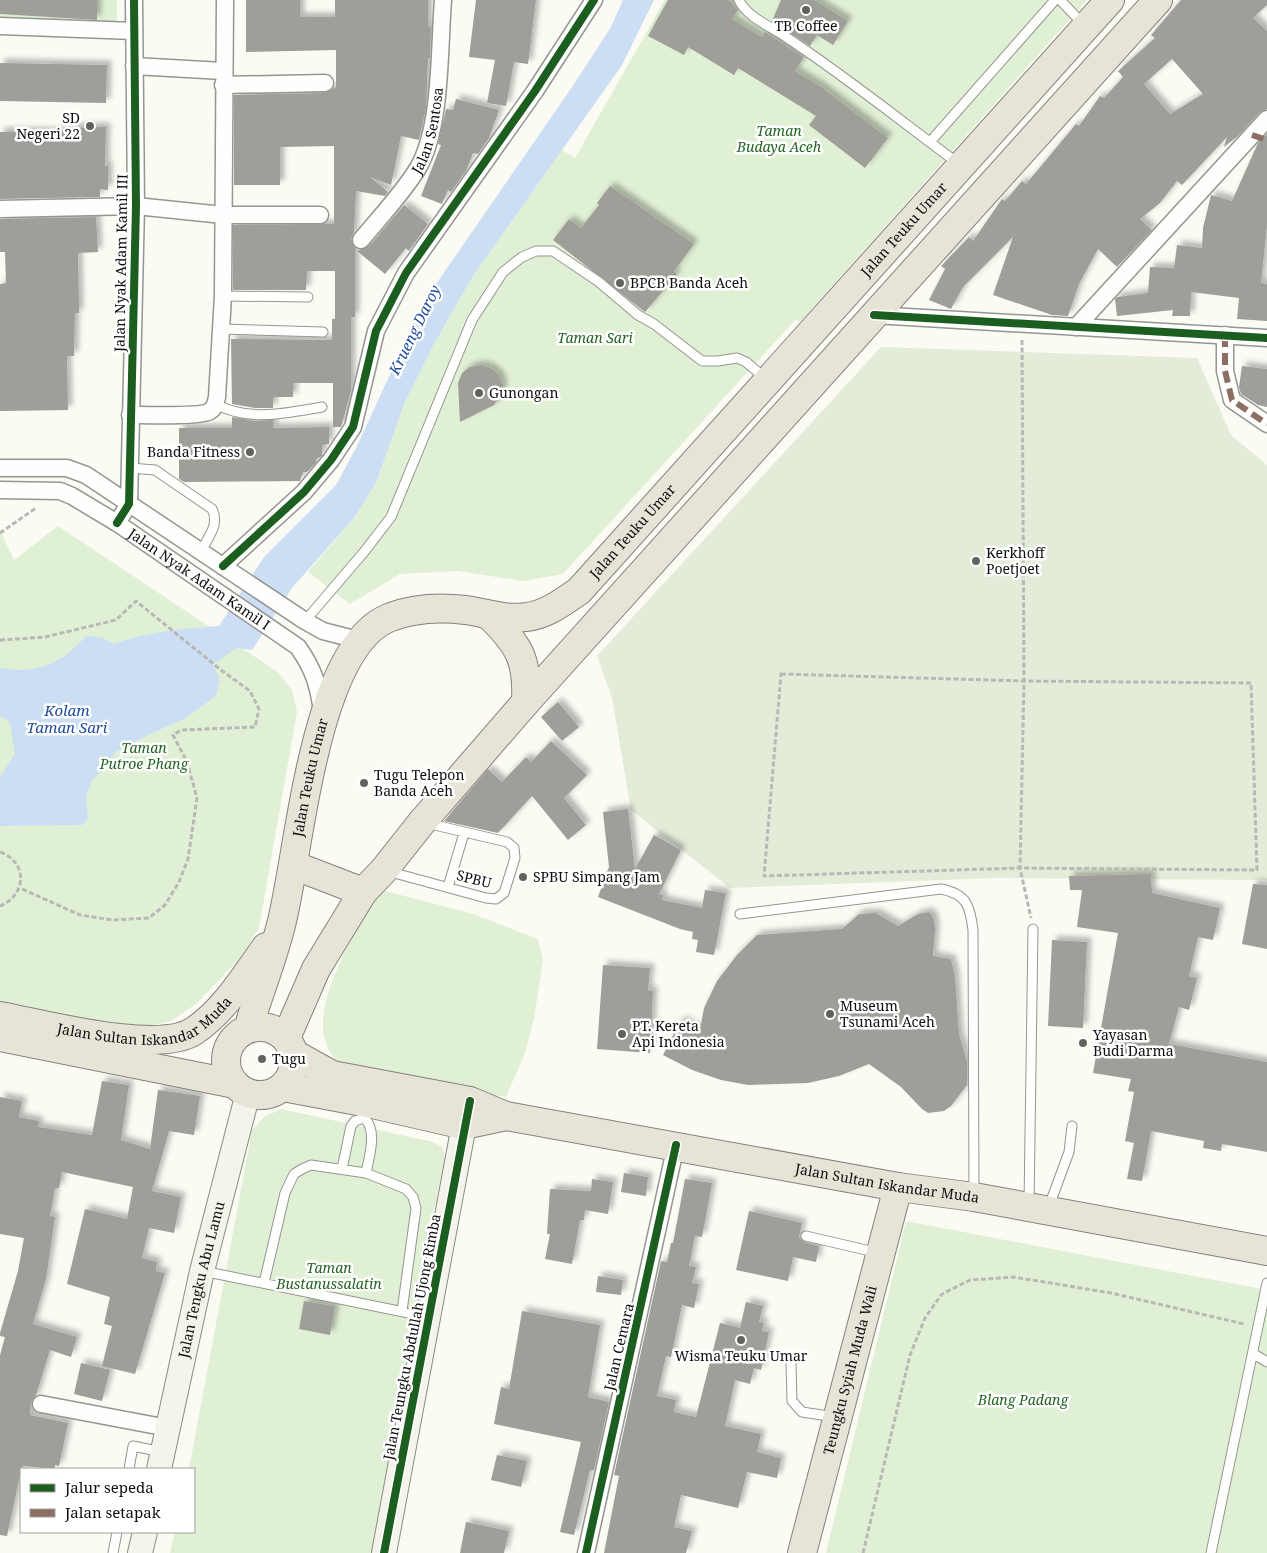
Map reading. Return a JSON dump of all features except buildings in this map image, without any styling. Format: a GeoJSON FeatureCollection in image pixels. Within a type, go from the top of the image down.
{"type":"FeatureCollection","features":[{"type":"Feature","properties":{"kind":"highway","name":"Jalan Teuku Umar"},"geometry":{"type":"LineString","coordinates":[[250,1019],[281,925],[323,716],[358,640],[382,621],[407,611],[437,608],[466,610],[491,617],[526,617],[545,612],[579,591],[1110,0]]}},
{"type":"Feature","properties":{"kind":"highway"},"geometry":{"type":"LineString","coordinates":[[290,1046],[267,1027],[246,1030],[235,1037],[228,1048],[226,1060],[228,1073],[242,1088],[268,1094],[283,1087],[292,1075],[290,1046],[316,969],[363,892],[384,870],[422,822],[526,702],[1158,0]]}},
{"type":"Feature","properties":{"kind":"highway"},"geometry":{"type":"LineString","coordinates":[[491,617],[509,634],[521,656],[527,675],[526,702]]}},
{"type":"Feature","properties":{"kind":"highway"},"geometry":{"type":"LineString","coordinates":[[293,865],[363,892]]}},
{"type":"Feature","properties":{"kind":"highway","name":"Jalan Sultan Iskandar Muda"},"geometry":{"type":"LineString","coordinates":[[0,1016],[131,1040],[169,1039],[193,1032],[226,1002],[281,925]]}},
{"type":"Feature","properties":{"kind":"highway","name":"Jalan Sultan Iskandar Muda"},"geometry":{"type":"LineString","coordinates":[[0,1038],[242,1088]]}},
{"type":"Feature","properties":{"kind":"highway","name":"Jalan Sultan Iskandar Muda"},"geometry":{"type":"LineString","coordinates":[[290,1046],[332,1074],[467,1113]]}},
{"type":"Feature","properties":{"kind":"highway","name":"Jalan Sultan Iskandar Muda"},"geometry":{"type":"LineString","coordinates":[[283,1087],[366,1110],[506,1116],[898,1187],[974,1197],[1267,1251]]}},
{"type":"Feature","properties":{"kind":"highway","name":"Teungku Syiah Muda Wali"},"geometry":{"type":"LineString","coordinates":[[802,1553],[879,1253],[898,1187]]}},
{"type":"Feature","properties":{"kind":"street","name":"Jalan Nyak Adam Kamil III"},"geometry":{"type":"LineString","coordinates":[[118,523],[129,504],[136,206],[134,0]]}},
{"type":"Feature","properties":{"kind":"street"},"geometry":{"type":"LineString","coordinates":[[130,415],[198,414],[209,412],[216,404],[223,296],[225,0]]}},
{"type":"Feature","properties":{"kind":"street","name":"Jalan Sentosa"},"geometry":{"type":"LineString","coordinates":[[362,240],[418,168],[429,143],[435,112],[443,0]]}},
{"type":"Feature","properties":{"kind":"street"},"geometry":{"type":"LineString","coordinates":[[223,566],[304,492],[331,460],[353,427],[376,331],[406,273],[535,91],[594,0]]}},
{"type":"Feature","properties":{"kind":"street"},"geometry":{"type":"LineString","coordinates":[[0,26],[134,31]]}},
{"type":"Feature","properties":{"kind":"street"},"geometry":{"type":"LineString","coordinates":[[134,66],[223,78],[325,83]]}},
{"type":"Feature","properties":{"kind":"street"},"geometry":{"type":"LineString","coordinates":[[1076,327],[1260,138],[1267,119]]}},
{"type":"Feature","properties":{"kind":"street"},"geometry":{"type":"LineString","coordinates":[[0,209],[136,206],[223,215],[320,215]]}},
{"type":"Feature","properties":{"kind":"street"},"geometry":{"type":"LineString","coordinates":[[874,315],[1267,338]]}},
{"type":"Feature","properties":{"kind":"street"},"geometry":{"type":"LineString","coordinates":[[1225,335],[1225,371],[1232,400],[1267,424]]}},
{"type":"Feature","properties":{"kind":"street","name":"Jalan Nyak Adam Kamil I"},"geometry":{"type":"LineString","coordinates":[[0,468],[67,468],[86,475],[305,621],[323,631],[358,640]]}},
{"type":"Feature","properties":{"kind":"street","name":"Jalan Nyak Adam Kamil I"},"geometry":{"type":"LineString","coordinates":[[0,490],[60,491],[118,523],[298,647],[310,663],[318,683],[323,716]]}},
{"type":"Feature","properties":{"kind":"street","name":"Jalan Tengku Abu Lamu"},"geometry":{"type":"LineString","coordinates":[[161,1460],[242,1088]]}},
{"type":"Feature","properties":{"kind":"street","name":"Jalan Teungku Abdullah Ujong Rimba"},"geometry":{"type":"LineString","coordinates":[[384,1553],[467,1113]]}},
{"type":"Feature","properties":{"kind":"street","name":"Jalan Cemara"},"geometry":{"type":"LineString","coordinates":[[586,1553],[676,1146]]}},
{"type":"Feature","properties":{"kind":"street"},"geometry":{"type":"LineString","coordinates":[[41,1404],[168,1428]]}},
{"type":"Feature","properties":{"kind":"street"},"geometry":{"type":"LineString","coordinates":[[140,1553],[145,1533]]}},
{"type":"Feature","properties":{"kind":"lane"},"geometry":{"type":"LineString","coordinates":[[739,0],[741,5],[754,17],[812,54],[961,166]]}},
{"type":"Feature","properties":{"kind":"lane"},"geometry":{"type":"LineString","coordinates":[[930,142],[1055,0]]}},
{"type":"Feature","properties":{"kind":"lane"},"geometry":{"type":"LineString","coordinates":[[1060,0],[1086,27]]}},
{"type":"Feature","properties":{"kind":"lane"},"geometry":{"type":"LineString","coordinates":[[305,621],[391,517],[472,320],[503,272],[522,257],[536,251],[553,251],[599,282],[638,315],[654,324],[702,361],[736,358],[746,362],[767,380]]}},
{"type":"Feature","properties":{"kind":"lane"},"geometry":{"type":"LineString","coordinates":[[223,296],[308,297]]}},
{"type":"Feature","properties":{"kind":"lane"},"geometry":{"type":"LineString","coordinates":[[221,328],[323,332]]}},
{"type":"Feature","properties":{"kind":"lane"},"geometry":{"type":"LineString","coordinates":[[216,404],[229,412],[259,415],[322,407]]}},
{"type":"Feature","properties":{"kind":"lane"},"geometry":{"type":"LineString","coordinates":[[130,468],[155,470],[212,509],[216,516],[216,524],[201,551]]}},
{"type":"Feature","properties":{"kind":"lane","name":"SPBU"},"geometry":{"type":"LineString","coordinates":[[384,870],[486,898],[496,899],[504,893],[515,858],[514,848],[507,842],[422,822]]}},
{"type":"Feature","properties":{"kind":"lane"},"geometry":{"type":"LineString","coordinates":[[448,887],[464,833]]}},
{"type":"Feature","properties":{"kind":"lane"},"geometry":{"type":"LineString","coordinates":[[740,914],[941,889],[956,892],[964,899],[971,914],[973,930],[974,1197]]}},
{"type":"Feature","properties":{"kind":"lane"},"geometry":{"type":"LineString","coordinates":[[1033,930],[1038,1209]]}},
{"type":"Feature","properties":{"kind":"lane"},"geometry":{"type":"LineString","coordinates":[[342,1168],[351,1126],[366,1110]]}},
{"type":"Feature","properties":{"kind":"lane"},"geometry":{"type":"LineString","coordinates":[[366,1110],[370,1131],[366,1173]]}},
{"type":"Feature","properties":{"kind":"lane"},"geometry":{"type":"LineString","coordinates":[[1038,1209],[1069,1152],[1072,1126]]}},
{"type":"Feature","properties":{"kind":"lane"},"geometry":{"type":"LineString","coordinates":[[264,1283],[289,1181],[294,1174],[311,1165],[342,1168],[366,1173],[406,1189],[413,1197],[416,1208],[402,1311]]}},
{"type":"Feature","properties":{"kind":"lane"},"geometry":{"type":"LineString","coordinates":[[806,1236],[879,1253]]}},
{"type":"Feature","properties":{"kind":"lane"},"geometry":{"type":"LineString","coordinates":[[202,1271],[428,1317]]}},
{"type":"Feature","properties":{"kind":"lane"},"geometry":{"type":"LineString","coordinates":[[1211,1553],[1254,1354],[1267,1283]]}},
{"type":"Feature","properties":{"kind":"lane"},"geometry":{"type":"LineString","coordinates":[[1254,1354],[1267,1362]]}},
{"type":"Feature","properties":{"kind":"lane"},"geometry":{"type":"LineString","coordinates":[[791,1364],[792,1400],[802,1412],[837,1417]]}},
{"type":"Feature","properties":{"kind":"lane"},"geometry":{"type":"LineString","coordinates":[[128,1468],[133,1446],[161,1460]]}},
{"type":"Feature","properties":{"kind":"lane"},"geometry":{"type":"LineString","coordinates":[[112,1553],[117,1533]]}},
{"type":"Feature","properties":{"kind":"path"},"geometry":{"type":"LineString","coordinates":[[1022,325],[1024,681],[1020,868],[1033,930]]}},
{"type":"Feature","properties":{"kind":"path"},"geometry":{"type":"LineString","coordinates":[[0,533],[60,491]]}},
{"type":"Feature","properties":{"kind":"path"},"geometry":{"type":"LineString","coordinates":[[0,640],[45,637],[116,620],[136,601],[162,624],[250,691],[259,709],[256,726],[181,730],[173,734],[188,762],[197,798],[188,859],[179,882],[165,905],[149,918],[113,920],[80,915],[20,888]]}},
{"type":"Feature","properties":{"kind":"path"},"geometry":{"type":"LineString","coordinates":[[781,674],[1024,681],[1251,683],[1257,870],[1020,868],[764,876],[781,674]]}},
{"type":"Feature","properties":{"kind":"path"},"geometry":{"type":"LineString","coordinates":[[0,852],[16,862],[21,879],[20,888],[15,896],[0,906]]}},
{"type":"Feature","properties":{"kind":"path"},"geometry":{"type":"LineString","coordinates":[[863,1553],[910,1355],[925,1318],[942,1294],[970,1280],[1014,1277],[1111,1294],[1259,1327]]}},
{"type":"Feature","properties":{"kind":"green space"},"geometry":{"type":"Polygon","coordinates":[[[0,0],[117,0],[117,24],[0,19],[0,0]]]}},
{"type":"Feature","properties":{"kind":"green space"},"geometry":{"type":"Polygon","coordinates":[[[665,0],[1087,0],[800,322],[796,319],[563,574],[524,581],[458,571],[400,574],[350,604],[308,572],[354,518],[376,483],[405,402],[434,344],[473,276],[562,150],[575,158],[665,0]]]}},
{"type":"Feature","properties":{"kind":"green space","name":"Kerkhoff Poetjoet"},"geometry":{"type":"Polygon","coordinates":[[[881,347],[1197,358],[1231,435],[1267,465],[1267,880],[996,878],[730,888],[631,810],[612,698],[597,656],[881,347]]]}},
{"type":"Feature","properties":{"kind":"green space","name":"Taman Putroe Phang"},"geometry":{"type":"Polygon","coordinates":[[[58,526],[278,672],[292,690],[297,712],[259,928],[239,959],[197,1003],[171,1021],[129,1031],[0,1007],[0,530],[14,560],[58,526]]]}},
{"type":"Feature","properties":{"kind":"green space"},"geometry":{"type":"Polygon","coordinates":[[[381,890],[470,913],[538,939],[543,960],[534,1019],[525,1053],[506,1097],[356,1071],[336,1060],[326,1042],[323,1021],[327,998],[335,974],[347,949],[381,890]]]}},
{"type":"Feature","properties":{"kind":"green space","name":"Taman Bustanussalatin"},"geometry":{"type":"Polygon","coordinates":[[[281,1109],[433,1142],[443,1148],[445,1160],[428,1235],[439,1255],[379,1553],[170,1553],[175,1533],[195,1533],[195,1468],[189,1468],[252,1130],[264,1117],[281,1109]]]}},
{"type":"Feature","properties":{"kind":"green space","name":"Blang Padang"},"geometry":{"type":"Polygon","coordinates":[[[906,1221],[1267,1290],[1267,1553],[826,1553],[906,1221]]]}},
{"type":"Feature","properties":{"kind":"water"},"geometry":{"type":"Polygon","coordinates":[[[623,0],[654,0],[622,65],[473,276],[434,344],[405,402],[376,483],[354,518],[292,588],[252,650],[237,648],[213,664],[220,680],[216,696],[184,719],[114,753],[109,765],[93,779],[86,795],[88,819],[82,825],[0,826],[0,777],[15,754],[10,723],[0,716],[0,668],[26,670],[48,665],[68,653],[86,636],[102,638],[114,644],[153,633],[219,626],[264,557],[336,485],[357,446],[423,303],[570,90],[611,27],[623,0]]]}},
{"type":"Feature","properties":{"kind":"marked path"},"geometry":{"type":"LineString","coordinates":[[1252,135],[1267,140]]}},
{"type":"Feature","properties":{"kind":"marked path"},"geometry":{"type":"LineString","coordinates":[[1225,335],[1225,371],[1232,400],[1267,424]]}},
{"type":"Feature","properties":{"kind":"cycle path"},"geometry":{"type":"LineString","coordinates":[[117,523],[129,504],[136,206],[134,0]]}},
{"type":"Feature","properties":{"kind":"cycle path"},"geometry":{"type":"LineString","coordinates":[[223,566],[304,492],[331,460],[353,427],[376,331],[406,273],[535,91],[594,0]]}},
{"type":"Feature","properties":{"kind":"cycle path"},"geometry":{"type":"LineString","coordinates":[[874,315],[1267,338]]}},
{"type":"Feature","properties":{"kind":"cycle path"},"geometry":{"type":"LineString","coordinates":[[384,1553],[470,1101]]}},
{"type":"Feature","properties":{"kind":"cycle path"},"geometry":{"type":"LineString","coordinates":[[586,1553],[676,1145]]}},
{"type":"Feature","properties":{"kind":"place","name":"TB Coffee"},"geometry":{"type":"Point","coordinates":[806,10]}},
{"type":"Feature","properties":{"kind":"place","name":"SD Negeri 22"},"geometry":{"type":"Point","coordinates":[90,126]}},
{"type":"Feature","properties":{"kind":"place","name":"BPCB Banda Aceh"},"geometry":{"type":"Point","coordinates":[620,283]}},
{"type":"Feature","properties":{"kind":"place","name":"Gunongan"},"geometry":{"type":"Point","coordinates":[479,393]}},
{"type":"Feature","properties":{"kind":"place","name":"Banda Fitness"},"geometry":{"type":"Point","coordinates":[250,452]}},
{"type":"Feature","properties":{"kind":"place","name":"Kerkhoff Poetjoet"},"geometry":{"type":"Point","coordinates":[976,561]}},
{"type":"Feature","properties":{"kind":"place","name":"Tugu Telepon Banda Aceh"},"geometry":{"type":"Point","coordinates":[364,783]}},
{"type":"Feature","properties":{"kind":"place","name":"SPBU Simpang Jam"},"geometry":{"type":"Point","coordinates":[523,877]}},
{"type":"Feature","properties":{"kind":"place","name":"Museum Tsunami Aceh"},"geometry":{"type":"Point","coordinates":[830,1014]}},
{"type":"Feature","properties":{"kind":"place","name":"PT. Kereta Api Indonesia"},"geometry":{"type":"Point","coordinates":[622,1034]}},
{"type":"Feature","properties":{"kind":"place","name":"Yayasan Budi Darma"},"geometry":{"type":"Point","coordinates":[1083,1043]}},
{"type":"Feature","properties":{"kind":"place","name":"Tugu"},"geometry":{"type":"Point","coordinates":[262,1059]}},
{"type":"Feature","properties":{"kind":"place","name":"Wisma Teuku Umar"},"geometry":{"type":"Point","coordinates":[741,1340]}},
{"type":"Feature","properties":{"kind":"park label","name":"Taman Budaya Aceh"},"geometry":{"type":"Point","coordinates":[779,140]}},
{"type":"Feature","properties":{"kind":"park label","name":"Taman Sari"},"geometry":{"type":"Point","coordinates":[595,338]}},
{"type":"Feature","properties":{"kind":"water label","name":"Krueng Daroy"},"geometry":{"type":"Point","coordinates":[415,330]}},
{"type":"Feature","properties":{"kind":"water label","name":"Kolam Taman Sari"},"geometry":{"type":"Point","coordinates":[67,720]}}]}
